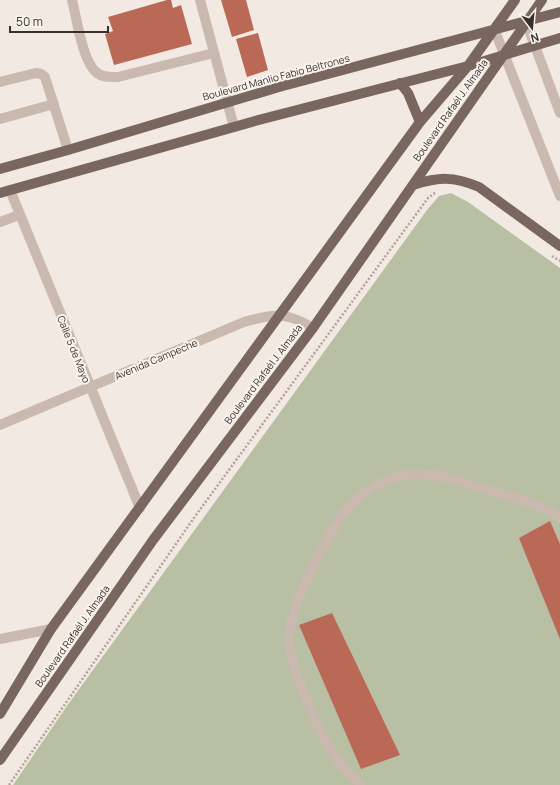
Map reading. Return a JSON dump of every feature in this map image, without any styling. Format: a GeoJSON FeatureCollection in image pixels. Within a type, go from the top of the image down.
{"type":"FeatureCollection","features":[{"type":"Feature","properties":{"kind":"main road","name":"Boulevard Rafaél J. Almada"},"geometry":{"type":"LineString","coordinates":[[0,714],[51,629],[420,122],[468,66],[516,0]]}},
{"type":"Feature","properties":{"kind":"main road","name":"Boulevard Rafaél J. Almada"},"geometry":{"type":"LineString","coordinates":[[0,760],[153,540],[313,328],[542,0]]}},
{"type":"Feature","properties":{"kind":"main road","name":"Boulevard Manlio Fabio Beltrones"},"geometry":{"type":"LineString","coordinates":[[1,166],[68,150],[228,102],[560,12]]}},
{"type":"Feature","properties":{"kind":"main road"},"geometry":{"type":"LineString","coordinates":[[0,193],[234,127],[468,66],[560,38]]}},
{"type":"Feature","properties":{"kind":"main road"},"geometry":{"type":"LineString","coordinates":[[400,83],[408,93],[420,122]]}},
{"type":"Feature","properties":{"kind":"main road"},"geometry":{"type":"LineString","coordinates":[[412,185],[435,179],[459,180],[479,187],[560,246]]}},
{"type":"Feature","properties":{"kind":"street"},"geometry":{"type":"LineString","coordinates":[[72,0],[88,60],[98,74],[107,77],[125,75],[214,53]]}},
{"type":"Feature","properties":{"kind":"street"},"geometry":{"type":"LineString","coordinates":[[200,0],[234,127]]}},
{"type":"Feature","properties":{"kind":"street"},"geometry":{"type":"LineString","coordinates":[[526,22],[560,113]]}},
{"type":"Feature","properties":{"kind":"street"},"geometry":{"type":"LineString","coordinates":[[495,30],[560,196]]}},
{"type":"Feature","properties":{"kind":"street"},"geometry":{"type":"LineString","coordinates":[[0,82],[36,73],[41,74],[48,83],[68,150]]}},
{"type":"Feature","properties":{"kind":"street"},"geometry":{"type":"LineString","coordinates":[[0,118],[54,104]]}},
{"type":"Feature","properties":{"kind":"street","name":"Calle 5 de Mayo"},"geometry":{"type":"LineString","coordinates":[[10,190],[140,508]]}},
{"type":"Feature","properties":{"kind":"street"},"geometry":{"type":"LineString","coordinates":[[0,222],[19,215]]}},
{"type":"Feature","properties":{"kind":"street"},"geometry":{"type":"LineString","coordinates":[[281,314],[292,317],[313,328]]}},
{"type":"Feature","properties":{"kind":"street","name":"Avenida Campeche"},"geometry":{"type":"LineString","coordinates":[[0,425],[244,322],[281,314]]}},
{"type":"Feature","properties":{"kind":"street"},"geometry":{"type":"LineString","coordinates":[[361,785],[342,767],[314,720],[291,660],[290,646],[292,618],[298,598],[335,526],[350,506],[364,493],[396,476],[419,474],[440,475],[523,501],[560,518]]}},
{"type":"Feature","properties":{"kind":"street"},"geometry":{"type":"LineString","coordinates":[[0,639],[51,629]]}},
{"type":"Feature","properties":{"kind":"path"},"geometry":{"type":"LineString","coordinates":[[9,785],[196,515],[428,198],[441,190]]}},
{"type":"Feature","properties":{"kind":"path"},"geometry":{"type":"LineString","coordinates":[[548,252],[560,261]]}},
{"type":"Feature","properties":{"kind":"green space"},"geometry":{"type":"Polygon","coordinates":[[[451,193],[468,202],[560,268],[560,785],[13,785],[69,703],[427,210],[439,196],[451,193]]]}},
{"type":"Feature","properties":{"kind":"building"},"geometry":{"type":"Polygon","coordinates":[[[171,0],[173,8],[181,5],[192,44],[114,65],[105,34],[113,31],[108,17],[171,0]]]}},
{"type":"Feature","properties":{"kind":"building"},"geometry":{"type":"Polygon","coordinates":[[[221,0],[246,0],[254,30],[232,37],[221,0]]]}},
{"type":"Feature","properties":{"kind":"building"},"geometry":{"type":"Polygon","coordinates":[[[258,33],[268,70],[247,77],[236,39],[258,33]]]}},
{"type":"Feature","properties":{"kind":"building"},"geometry":{"type":"Polygon","coordinates":[[[550,521],[560,544],[560,639],[519,538],[550,521]]]}},
{"type":"Feature","properties":{"kind":"building"},"geometry":{"type":"Polygon","coordinates":[[[332,613],[400,755],[361,769],[299,625],[332,613]]]}}]}
